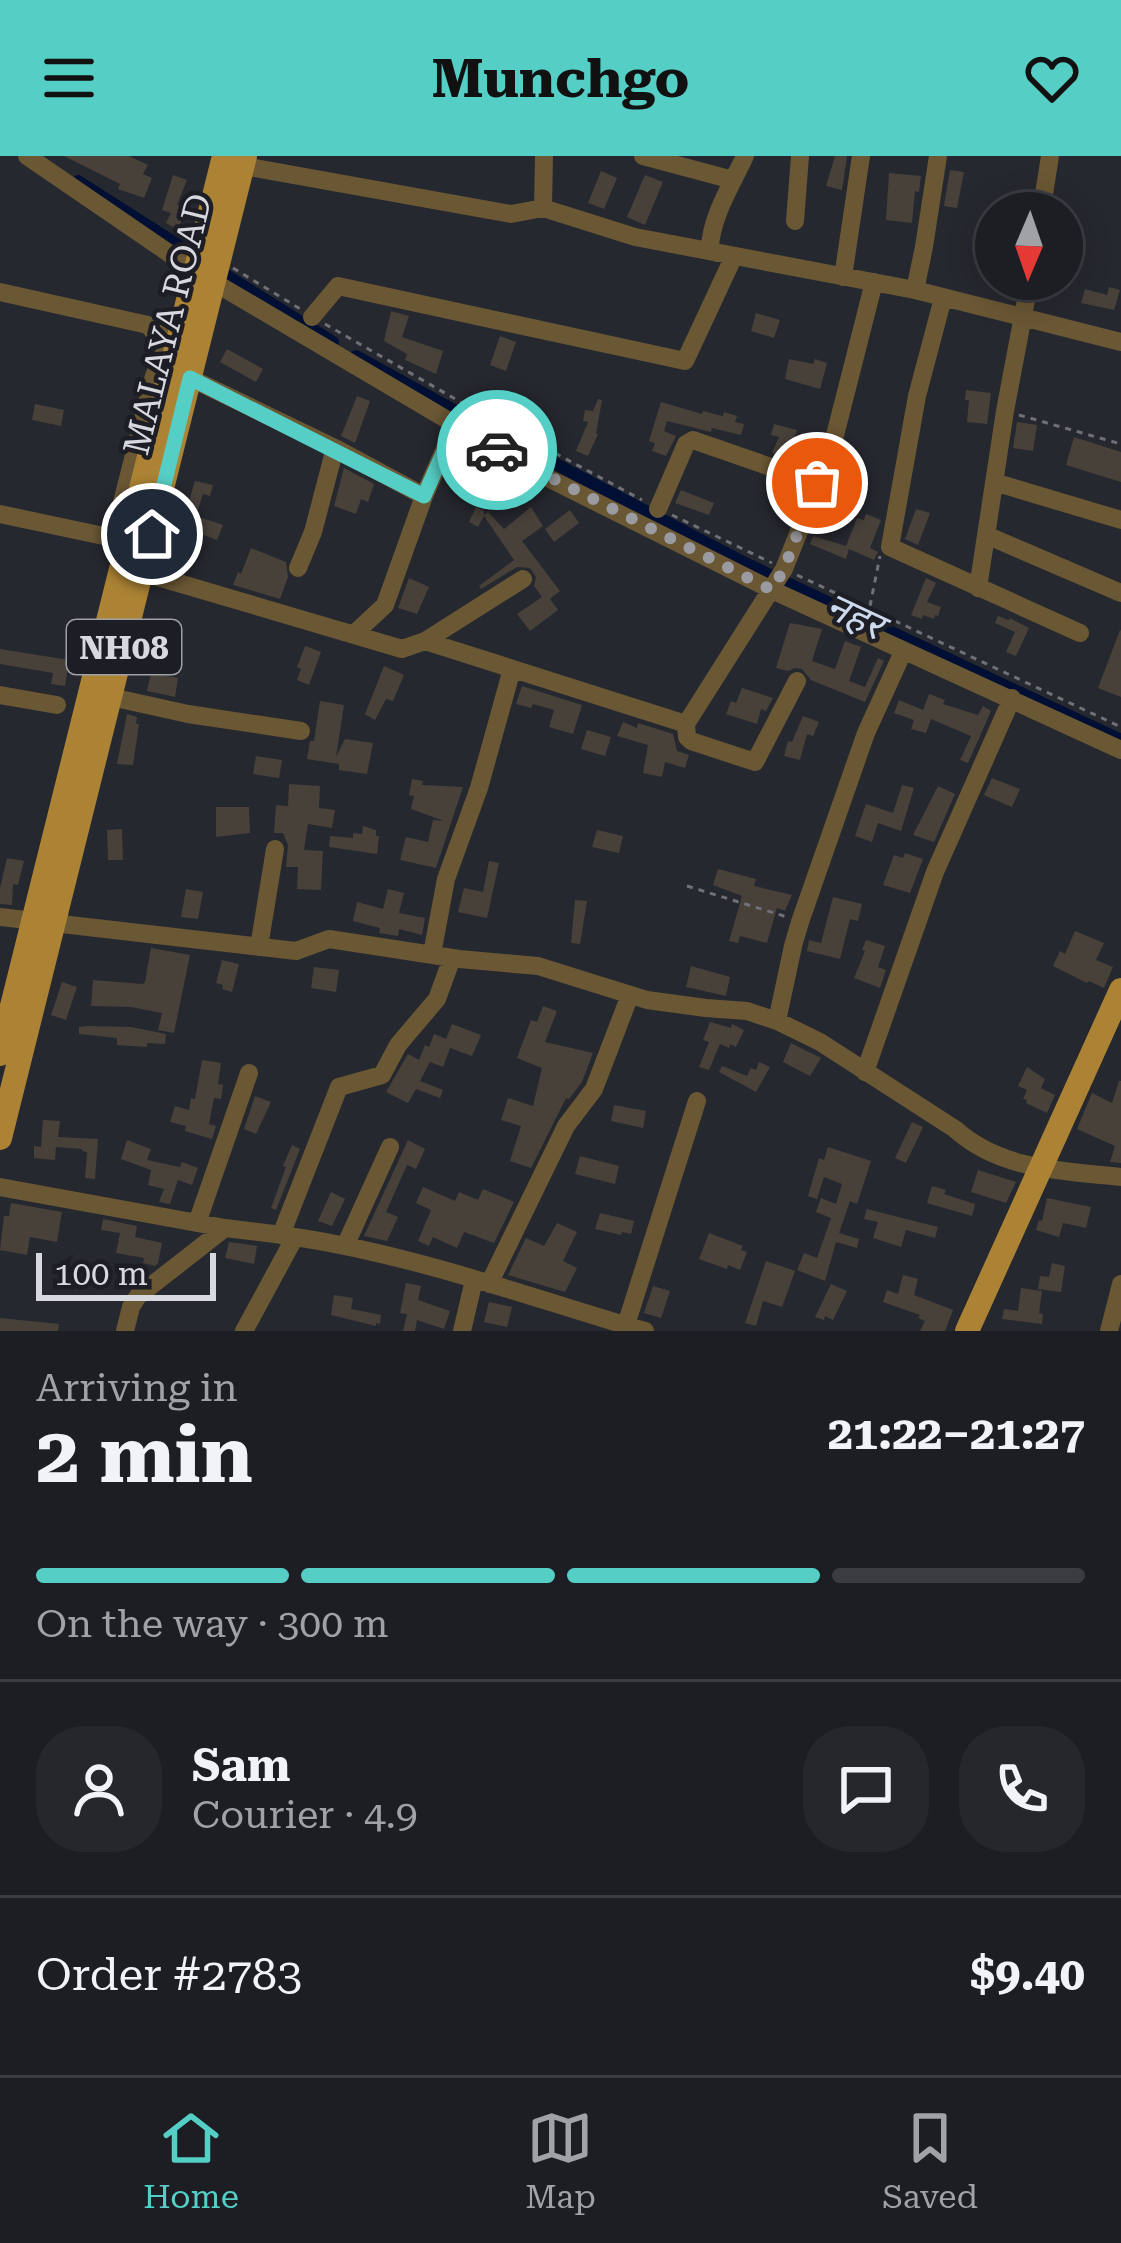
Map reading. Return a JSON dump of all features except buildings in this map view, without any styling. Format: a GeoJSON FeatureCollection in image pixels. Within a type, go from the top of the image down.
{"type":"FeatureCollection","features":[{"type":"Feature","properties":{"kind":"main road","name":"NH08"},"geometry":{"type":"LineString","coordinates":[[0,1054],[44,922],[237,159]]}},
{"type":"Feature","properties":{"kind":"main road","name":"MALAYA ROAD"},"geometry":{"type":"LineString","coordinates":[[0,1138],[44,922],[111,697],[132,569],[190,378],[205,277]]}},
{"type":"Feature","properties":{"kind":"main road"},"geometry":{"type":"LineString","coordinates":[[967,1331],[1121,990]]}},
{"type":"Feature","properties":{"kind":"street"},"geometry":{"type":"LineString","coordinates":[[27,156],[205,277],[535,471],[772,590],[1121,750]]}},
{"type":"Feature","properties":{"kind":"street"},"geometry":{"type":"LineString","coordinates":[[543,208],[544,156]]}},
{"type":"Feature","properties":{"kind":"street"},"geometry":{"type":"LineString","coordinates":[[643,156],[733,181]]}},
{"type":"Feature","properties":{"kind":"street"},"geometry":{"type":"LineString","coordinates":[[725,255],[710,248],[709,242],[745,156]]}},
{"type":"Feature","properties":{"kind":"street"},"geometry":{"type":"LineString","coordinates":[[795,220],[800,156]]}},
{"type":"Feature","properties":{"kind":"street"},"geometry":{"type":"LineString","coordinates":[[843,277],[861,156]]}},
{"type":"Feature","properties":{"kind":"street"},"geometry":{"type":"LineString","coordinates":[[915,290],[938,156]]}},
{"type":"Feature","properties":{"kind":"street"},"geometry":{"type":"LineString","coordinates":[[1044,192],[1050,156]]}},
{"type":"Feature","properties":{"kind":"street"},"geometry":{"type":"LineString","coordinates":[[237,159],[511,214],[543,208],[634,237],[915,290],[1121,342]]}},
{"type":"Feature","properties":{"kind":"street"},"geometry":{"type":"LineString","coordinates":[[313,316],[338,286],[685,362],[725,255]]}},
{"type":"Feature","properties":{"kind":"street"},"geometry":{"type":"LineString","coordinates":[[797,681],[755,762],[687,736],[686,724],[784,569],[831,451],[874,282]]}},
{"type":"Feature","properties":{"kind":"street"},"geometry":{"type":"LineString","coordinates":[[0,292],[148,326],[166,335],[169,344],[154,376],[113,538],[0,514]]}},
{"type":"Feature","properties":{"kind":"street"},"geometry":{"type":"LineString","coordinates":[[943,298],[917,396],[890,547],[1080,633]]}},
{"type":"Feature","properties":{"kind":"street"},"geometry":{"type":"LineString","coordinates":[[978,587],[1027,300]]}},
{"type":"Feature","properties":{"kind":"street"},"geometry":{"type":"LineString","coordinates":[[190,378],[424,496]]}},
{"type":"Feature","properties":{"kind":"street"},"geometry":{"type":"LineString","coordinates":[[354,634],[385,604],[455,426]]}},
{"type":"Feature","properties":{"kind":"street"},"geometry":{"type":"LineString","coordinates":[[658,508],[686,444],[693,440],[817,483]]}},
{"type":"Feature","properties":{"kind":"street"},"geometry":{"type":"LineString","coordinates":[[298,568],[313,532],[334,448]]}},
{"type":"Feature","properties":{"kind":"street"},"geometry":{"type":"LineString","coordinates":[[994,482],[1121,520]]}},
{"type":"Feature","properties":{"kind":"street"},"geometry":{"type":"LineString","coordinates":[[986,535],[1121,593]]}},
{"type":"Feature","properties":{"kind":"street"},"geometry":{"type":"LineString","coordinates":[[132,569],[402,649],[424,641],[523,579]]}},
{"type":"Feature","properties":{"kind":"street"},"geometry":{"type":"LineString","coordinates":[[424,641],[686,724]]}},
{"type":"Feature","properties":{"kind":"street"},"geometry":{"type":"LineString","coordinates":[[777,1021],[800,922],[866,733],[903,652]]}},
{"type":"Feature","properties":{"kind":"street"},"geometry":{"type":"LineString","coordinates":[[431,954],[446,879],[512,668]]}},
{"type":"Feature","properties":{"kind":"street"},"geometry":{"type":"LineString","coordinates":[[0,694],[57,705]]}},
{"type":"Feature","properties":{"kind":"street"},"geometry":{"type":"LineString","coordinates":[[111,697],[301,731]]}},
{"type":"Feature","properties":{"kind":"street"},"geometry":{"type":"LineString","coordinates":[[866,1072],[935,872],[1012,698]]}},
{"type":"Feature","properties":{"kind":"street"},"geometry":{"type":"LineString","coordinates":[[259,947],[275,849]]}},
{"type":"Feature","properties":{"kind":"street"},"geometry":{"type":"LineString","coordinates":[[0,917],[296,951],[329,939],[452,958],[538,965],[630,995],[706,1009],[747,1010],[820,1042],[972,1144],[1039,1169],[1121,1177]]}},
{"type":"Feature","properties":{"kind":"street"},"geometry":{"type":"LineString","coordinates":[[244,1331],[288,1236],[339,1087],[382,1075],[398,1046],[437,1000],[452,958]]}},
{"type":"Feature","properties":{"kind":"street"},"geometry":{"type":"LineString","coordinates":[[462,1331],[482,1282],[566,1126],[594,1089],[630,995]]}},
{"type":"Feature","properties":{"kind":"street"},"geometry":{"type":"LineString","coordinates":[[196,1223],[249,1073]]}},
{"type":"Feature","properties":{"kind":"street"},"geometry":{"type":"LineString","coordinates":[[0,1186],[224,1228],[346,1244],[482,1282],[587,1323],[635,1328],[698,1101]]}},
{"type":"Feature","properties":{"kind":"street"},"geometry":{"type":"LineString","coordinates":[[346,1244],[390,1148]]}},
{"type":"Feature","properties":{"kind":"street"},"geometry":{"type":"LineString","coordinates":[[124,1331],[138,1296],[224,1228]]}},
{"type":"Feature","properties":{"kind":"street"},"geometry":{"type":"LineString","coordinates":[[1109,1331],[1121,1284]]}},
{"type":"Feature","properties":{"kind":"path"},"geometry":{"type":"LineString","coordinates":[[1005,411],[1121,444]]}},
{"type":"Feature","properties":{"kind":"path"},"geometry":{"type":"LineString","coordinates":[[870,608],[880,555],[890,547]]}},
{"type":"Feature","properties":{"kind":"path"},"geometry":{"type":"LineString","coordinates":[[687,886],[800,922]]}},
{"type":"Feature","properties":{"kind":"waterway","name":"नहर"},"geometry":{"type":"LineString","coordinates":[[78,181],[197,257]]}},
{"type":"Feature","properties":{"kind":"waterway","name":"नहर"},"geometry":{"type":"LineString","coordinates":[[218,270],[333,342]]}},
{"type":"Feature","properties":{"kind":"waterway","name":"नहर"},"geometry":{"type":"LineString","coordinates":[[356,356],[747,564],[1121,740]]}},
{"type":"Feature","properties":{"kind":"way so far"},"geometry":{"type":"LineString","coordinates":[[497,450],[772,590],[817,483]]}},
{"type":"Feature","properties":{"kind":"route"},"geometry":{"type":"LineString","coordinates":[[152,534],[190,378],[424,496],[455,426],[497,450]]}}]}
